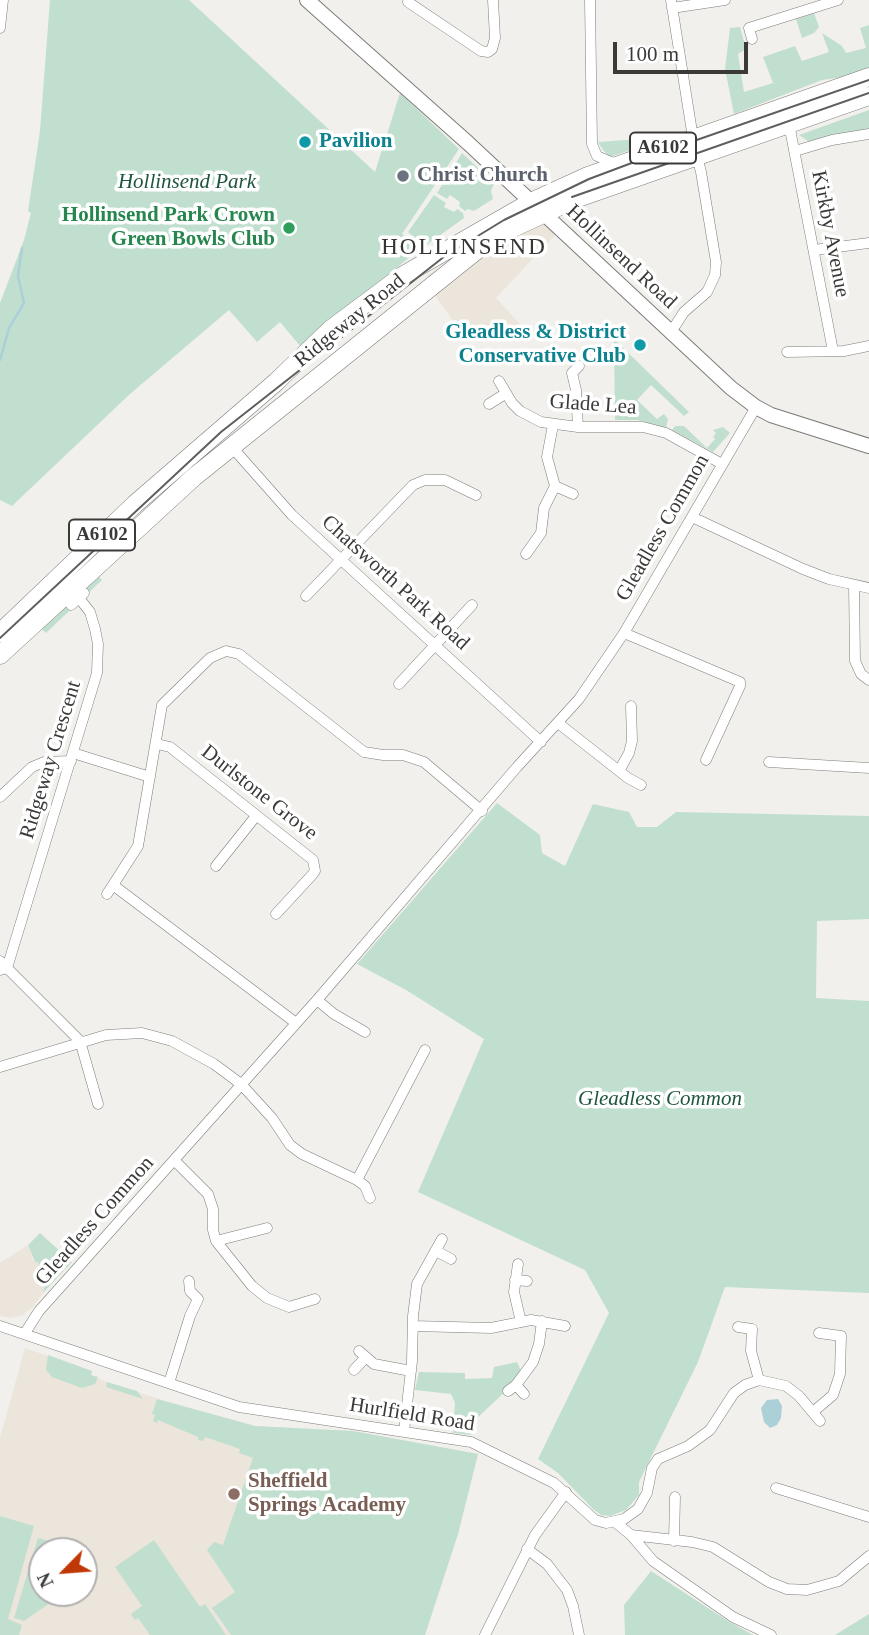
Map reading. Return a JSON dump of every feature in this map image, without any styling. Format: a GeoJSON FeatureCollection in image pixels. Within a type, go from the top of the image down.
{"type":"FeatureCollection","features":[{"type":"Feature","properties":{"kind":"highway","name":"Ridgeway Road"},"geometry":{"type":"LineString","coordinates":[[0,633],[135,504],[276,382],[331,329],[401,276],[537,208],[616,164],[869,77]]}},
{"type":"Feature","properties":{"kind":"highway","name":"Ridgeway Road"},"geometry":{"type":"LineString","coordinates":[[0,655],[158,507],[230,446],[445,274],[537,208],[575,199],[869,96]]}},
{"type":"Feature","properties":{"kind":"main road","name":"Hollinsend Road"},"geometry":{"type":"LineString","coordinates":[[307,0],[439,117],[731,388],[755,407],[790,422],[869,446]]}},
{"type":"Feature","properties":{"kind":"street"},"geometry":{"type":"LineString","coordinates":[[0,28],[2,0]]}},
{"type":"Feature","properties":{"kind":"street"},"geometry":{"type":"LineString","coordinates":[[408,2],[481,51],[488,52],[492,49],[495,38],[493,0]]}},
{"type":"Feature","properties":{"kind":"street"},"geometry":{"type":"LineString","coordinates":[[590,0],[592,144],[601,159],[616,164]]}},
{"type":"Feature","properties":{"kind":"street"},"geometry":{"type":"LineString","coordinates":[[693,138],[672,4],[725,0]]}},
{"type":"Feature","properties":{"kind":"street"},"geometry":{"type":"LineString","coordinates":[[752,39],[749,28],[838,0]]}},
{"type":"Feature","properties":{"kind":"street","name":"Kirkby Avenue"},"geometry":{"type":"LineString","coordinates":[[789,124],[833,351]]}},
{"type":"Feature","properties":{"kind":"street"},"geometry":{"type":"LineString","coordinates":[[795,151],[832,140],[869,134]]}},
{"type":"Feature","properties":{"kind":"street"},"geometry":{"type":"LineString","coordinates":[[671,331],[684,312],[707,292],[715,275],[716,262],[699,164],[688,159]]}},
{"type":"Feature","properties":{"kind":"street"},"geometry":{"type":"LineString","coordinates":[[814,250],[869,243]]}},
{"type":"Feature","properties":{"kind":"street"},"geometry":{"type":"LineString","coordinates":[[787,352],[833,351],[869,346]]}},
{"type":"Feature","properties":{"kind":"street"},"geometry":{"type":"LineString","coordinates":[[578,427],[572,373],[579,366]]}},
{"type":"Feature","properties":{"kind":"street","name":"Glade Lea"},"geometry":{"type":"LineString","coordinates":[[499,381],[505,394],[520,411],[553,425],[643,427],[666,433],[723,464]]}},
{"type":"Feature","properties":{"kind":"street"},"geometry":{"type":"LineString","coordinates":[[489,404],[505,394]]}},
{"type":"Feature","properties":{"kind":"street","name":"Gleadless Common"},"geometry":{"type":"LineString","coordinates":[[25,1332],[39,1311],[317,1000],[593,680],[624,633],[755,407]]}},
{"type":"Feature","properties":{"kind":"street"},"geometry":{"type":"LineString","coordinates":[[526,554],[541,533],[544,508],[555,486],[547,457],[553,425]]}},
{"type":"Feature","properties":{"kind":"street","name":"Chatsworth Park Road"},"geometry":{"type":"LineString","coordinates":[[230,446],[292,515],[541,742]]}},
{"type":"Feature","properties":{"kind":"street"},"geometry":{"type":"LineString","coordinates":[[306,596],[417,483],[445,480],[476,495]]}},
{"type":"Feature","properties":{"kind":"street"},"geometry":{"type":"LineString","coordinates":[[555,486],[573,494]]}},
{"type":"Feature","properties":{"kind":"street"},"geometry":{"type":"LineString","coordinates":[[692,517],[803,569],[829,579],[869,588]]}},
{"type":"Feature","properties":{"kind":"street"},"geometry":{"type":"LineString","coordinates":[[854,585],[855,661],[860,674],[869,680]]}},
{"type":"Feature","properties":{"kind":"street","name":"Ridgeway Crescent"},"geometry":{"type":"LineString","coordinates":[[2,966],[72,757],[97,673],[95,629],[90,612],[78,598]]}},
{"type":"Feature","properties":{"kind":"street"},"geometry":{"type":"LineString","coordinates":[[399,684],[472,605]]}},
{"type":"Feature","properties":{"kind":"street"},"geometry":{"type":"LineString","coordinates":[[624,633],[740,682]]}},
{"type":"Feature","properties":{"kind":"street"},"geometry":{"type":"LineString","coordinates":[[107,894],[138,846],[162,705],[211,658],[226,651],[246,659],[364,752],[403,755],[424,762],[482,811]]}},
{"type":"Feature","properties":{"kind":"street"},"geometry":{"type":"LineString","coordinates":[[706,760],[744,672]]}},
{"type":"Feature","properties":{"kind":"street"},"geometry":{"type":"LineString","coordinates":[[619,771],[632,741],[631,706]]}},
{"type":"Feature","properties":{"kind":"street"},"geometry":{"type":"LineString","coordinates":[[558,723],[641,785]]}},
{"type":"Feature","properties":{"kind":"street","name":"Durlstone Grove"},"geometry":{"type":"LineString","coordinates":[[157,744],[170,747],[313,860],[315,864],[312,875],[276,914]]}},
{"type":"Feature","properties":{"kind":"street"},"geometry":{"type":"LineString","coordinates":[[0,797],[32,767],[72,757],[150,777]]}},
{"type":"Feature","properties":{"kind":"street"},"geometry":{"type":"LineString","coordinates":[[769,762],[869,768]]}},
{"type":"Feature","properties":{"kind":"street"},"geometry":{"type":"LineString","coordinates":[[216,866],[256,816]]}},
{"type":"Feature","properties":{"kind":"street"},"geometry":{"type":"LineString","coordinates":[[113,885],[296,1023]]}},
{"type":"Feature","properties":{"kind":"street"},"geometry":{"type":"LineString","coordinates":[[2,966],[80,1041],[98,1104]]}},
{"type":"Feature","properties":{"kind":"street"},"geometry":{"type":"LineString","coordinates":[[317,1000],[334,1014],[365,1032]]}},
{"type":"Feature","properties":{"kind":"street"},"geometry":{"type":"LineString","coordinates":[[0,1067],[80,1041],[125,1033],[164,1039],[192,1051],[241,1084],[259,1102],[296,1150],[365,1185],[370,1198]]}},
{"type":"Feature","properties":{"kind":"street"},"geometry":{"type":"LineString","coordinates":[[357,1180],[425,1050]]}},
{"type":"Feature","properties":{"kind":"street"},"geometry":{"type":"LineString","coordinates":[[175,1161],[208,1194],[213,1209],[216,1241],[252,1286],[267,1298],[289,1307],[315,1299]]}},
{"type":"Feature","properties":{"kind":"street"},"geometry":{"type":"LineString","coordinates":[[216,1241],[268,1227]]}},
{"type":"Feature","properties":{"kind":"street"},"geometry":{"type":"LineString","coordinates":[[404,1431],[417,1284],[442,1239]]}},
{"type":"Feature","properties":{"kind":"street"},"geometry":{"type":"LineString","coordinates":[[436,1251],[451,1259]]}},
{"type":"Feature","properties":{"kind":"street"},"geometry":{"type":"LineString","coordinates":[[518,1264],[514,1292],[521,1322]]}},
{"type":"Feature","properties":{"kind":"street"},"geometry":{"type":"LineString","coordinates":[[515,1280],[527,1281]]}},
{"type":"Feature","properties":{"kind":"street"},"geometry":{"type":"LineString","coordinates":[[169,1383],[198,1299],[190,1291],[189,1281]]}},
{"type":"Feature","properties":{"kind":"street"},"geometry":{"type":"LineString","coordinates":[[413,1326],[491,1328],[542,1321],[565,1326]]}},
{"type":"Feature","properties":{"kind":"street"},"geometry":{"type":"LineString","coordinates":[[524,1394],[512,1388],[533,1362],[542,1321]]}},
{"type":"Feature","properties":{"kind":"street","name":"Hurlfield Road"},"geometry":{"type":"LineString","coordinates":[[0,1325],[239,1408],[471,1442],[532,1470],[566,1492],[595,1520],[615,1522],[631,1535],[653,1561],[733,1617],[771,1635]]}},
{"type":"Feature","properties":{"kind":"street"},"geometry":{"type":"LineString","coordinates":[[738,1326],[752,1329],[751,1351],[759,1380]]}},
{"type":"Feature","properties":{"kind":"street"},"geometry":{"type":"LineString","coordinates":[[615,1522],[638,1509],[648,1493],[652,1468],[658,1460],[702,1436],[715,1424],[733,1393],[759,1380],[786,1386],[816,1416],[833,1395],[840,1374],[841,1336],[819,1333]]}},
{"type":"Feature","properties":{"kind":"street"},"geometry":{"type":"LineString","coordinates":[[354,1370],[362,1355],[385,1367],[411,1371]]}},
{"type":"Feature","properties":{"kind":"street"},"geometry":{"type":"LineString","coordinates":[[776,1488],[869,1517]]}},
{"type":"Feature","properties":{"kind":"street"},"geometry":{"type":"LineString","coordinates":[[485,1635],[527,1549],[566,1492]]}},
{"type":"Feature","properties":{"kind":"street"},"geometry":{"type":"LineString","coordinates":[[674,1541],[675,1497]]}},
{"type":"Feature","properties":{"kind":"street"},"geometry":{"type":"LineString","coordinates":[[631,1535],[713,1547],[769,1581],[787,1589],[797,1590],[839,1581],[869,1556]]}},
{"type":"Feature","properties":{"kind":"street"},"geometry":{"type":"LineString","coordinates":[[527,1549],[547,1564],[566,1590],[573,1606],[579,1635]]}},
{"type":"Feature","properties":{"kind":"shaded area"},"geometry":{"type":"Polygon","coordinates":[[[537,207],[560,230],[496,298],[532,337],[461,341],[462,333],[431,290],[427,276],[489,232],[537,207]]]}},
{"type":"Feature","properties":{"kind":"shaded area"},"geometry":{"type":"Polygon","coordinates":[[[28,1245],[34,1262],[38,1261],[45,1284],[43,1293],[33,1307],[21,1316],[0,1316],[0,1263],[28,1245]]]}},
{"type":"Feature","properties":{"kind":"shaded area","name":"Sheffield Springs Academy"},"geometry":{"type":"Polygon","coordinates":[[[25,1348],[92,1371],[91,1375],[107,1382],[255,1426],[353,1431],[478,1454],[458,1534],[425,1635],[0,1635],[0,1438],[25,1348]]]}},
{"type":"Feature","properties":{"kind":"green space","name":"Hollinsend Park"},"geometry":{"type":"Polygon","coordinates":[[[50,0],[189,0],[375,172],[400,93],[459,149],[402,234],[421,248],[300,346],[280,322],[257,342],[229,310],[130,394],[12,506],[0,500],[0,303],[24,240],[31,213],[28,211],[40,131],[50,0]]]}},
{"type":"Feature","properties":{"kind":"green space"},"geometry":{"type":"Polygon","coordinates":[[[814,13],[819,27],[814,33],[802,38],[796,19],[814,13]]]}},
{"type":"Feature","properties":{"kind":"green space"},"geometry":{"type":"Polygon","coordinates":[[[869,25],[869,68],[844,77],[822,80],[734,114],[725,69],[730,28],[740,27],[746,49],[738,54],[744,92],[773,83],[763,57],[795,46],[802,61],[829,52],[822,33],[842,46],[846,53],[866,48],[860,28],[869,25]]]}},
{"type":"Feature","properties":{"kind":"green space"},"geometry":{"type":"Polygon","coordinates":[[[869,110],[869,131],[811,143],[799,135],[869,110]]]}},
{"type":"Feature","properties":{"kind":"green space"},"geometry":{"type":"Polygon","coordinates":[[[641,139],[642,146],[610,157],[598,142],[641,139]]]}},
{"type":"Feature","properties":{"kind":"green space"},"geometry":{"type":"Polygon","coordinates":[[[462,153],[494,183],[491,191],[493,199],[474,211],[465,211],[459,206],[460,202],[450,195],[447,199],[437,193],[462,153]]]}},
{"type":"Feature","properties":{"kind":"green space"},"geometry":{"type":"Polygon","coordinates":[[[434,195],[446,203],[444,207],[454,212],[457,209],[463,213],[464,218],[425,246],[408,232],[434,195]]]}},
{"type":"Feature","properties":{"kind":"green space"},"geometry":{"type":"Polygon","coordinates":[[[614,339],[689,412],[684,416],[651,385],[637,400],[657,419],[664,414],[668,419],[666,428],[638,420],[615,420],[614,339]]]}},
{"type":"Feature","properties":{"kind":"green space"},"geometry":{"type":"Polygon","coordinates":[[[675,426],[684,426],[707,448],[715,439],[713,437],[716,433],[713,430],[723,427],[730,433],[713,452],[672,430],[675,426]]]}},
{"type":"Feature","properties":{"kind":"green space"},"geometry":{"type":"Polygon","coordinates":[[[95,573],[102,580],[46,633],[39,626],[95,573]]]}},
{"type":"Feature","properties":{"kind":"green space","name":"Gleadless Common"},"geometry":{"type":"Polygon","coordinates":[[[497,803],[540,835],[542,853],[565,866],[593,804],[629,812],[637,827],[657,827],[676,812],[869,816],[869,919],[817,921],[816,998],[869,1001],[869,1293],[725,1287],[698,1362],[639,1482],[639,1495],[626,1510],[610,1516],[601,1515],[593,1509],[558,1473],[538,1459],[609,1313],[585,1270],[418,1192],[484,1039],[406,990],[357,964],[497,803]]]}},
{"type":"Feature","properties":{"kind":"green space"},"geometry":{"type":"Polygon","coordinates":[[[40,1233],[72,1262],[43,1293],[45,1284],[38,1262],[35,1262],[28,1245],[40,1233]]]}},
{"type":"Feature","properties":{"kind":"green space"},"geometry":{"type":"Polygon","coordinates":[[[48,1355],[92,1371],[91,1375],[98,1377],[95,1384],[82,1388],[52,1377],[46,1370],[48,1355]]]}},
{"type":"Feature","properties":{"kind":"green space"},"geometry":{"type":"Polygon","coordinates":[[[517,1362],[523,1375],[475,1420],[471,1435],[453,1433],[455,1403],[451,1394],[415,1390],[419,1372],[465,1373],[465,1379],[492,1378],[494,1367],[517,1362]]]}},
{"type":"Feature","properties":{"kind":"green space"},"geometry":{"type":"Polygon","coordinates":[[[107,1382],[137,1391],[143,1399],[106,1387],[107,1382]]]}},
{"type":"Feature","properties":{"kind":"green space"},"geometry":{"type":"Polygon","coordinates":[[[157,1399],[255,1426],[353,1431],[478,1454],[458,1534],[425,1635],[231,1635],[212,1608],[235,1592],[207,1550],[214,1542],[223,1545],[253,1458],[239,1453],[240,1449],[205,1437],[203,1441],[198,1440],[198,1437],[158,1420],[157,1423],[153,1421],[155,1415],[152,1414],[157,1399]]]}},
{"type":"Feature","properties":{"kind":"green space"},"geometry":{"type":"Polygon","coordinates":[[[0,1516],[34,1526],[31,1537],[28,1537],[28,1547],[8,1619],[22,1625],[19,1635],[0,1635],[0,1516]]]}},
{"type":"Feature","properties":{"kind":"green space"},"geometry":{"type":"Polygon","coordinates":[[[154,1540],[200,1607],[205,1604],[226,1635],[150,1635],[138,1618],[135,1620],[131,1614],[142,1606],[115,1567],[154,1540]]]}},
{"type":"Feature","properties":{"kind":"green space"},"geometry":{"type":"Polygon","coordinates":[[[28,1571],[28,1607],[44,1607],[24,1621],[14,1618],[28,1571]]]}},
{"type":"Feature","properties":{"kind":"green space"},"geometry":{"type":"Polygon","coordinates":[[[651,1571],[753,1635],[625,1635],[624,1605],[651,1571]]]}},
{"type":"Feature","properties":{"kind":"green space"},"geometry":{"type":"Polygon","coordinates":[[[869,1614],[869,1635],[835,1635],[869,1614]]]}},
{"type":"Feature","properties":{"kind":"water"},"geometry":{"type":"Polygon","coordinates":[[[778,1399],[782,1406],[781,1418],[777,1425],[770,1428],[764,1422],[761,1408],[767,1400],[778,1399]]]}},
{"type":"Feature","properties":{"kind":"waterway"},"geometry":{"type":"LineString","coordinates":[[0,360],[9,328],[24,303],[18,276],[22,248]]}},
{"type":"Feature","properties":{"kind":"tram line"},"geometry":{"type":"LineString","coordinates":[[0,638],[221,432],[445,256],[504,220],[589,179],[869,80]]}},
{"type":"Feature","properties":{"kind":"tram line"},"geometry":{"type":"LineString","coordinates":[[572,197],[869,93]]}},
{"type":"Feature","properties":{"kind":"place","name":"Pavilion"},"geometry":{"type":"Point","coordinates":[305,142]}},
{"type":"Feature","properties":{"kind":"place","name":"Christ Church"},"geometry":{"type":"Point","coordinates":[403,176]}},
{"type":"Feature","properties":{"kind":"place","name":"Hollinsend Park Crown Green Bowls Club"},"geometry":{"type":"Point","coordinates":[289,228]}},
{"type":"Feature","properties":{"kind":"place","name":"Gleadless & District Conservative Club"},"geometry":{"type":"Point","coordinates":[640,345]}},
{"type":"Feature","properties":{"kind":"place","name":"Sheffield Springs Academy"},"geometry":{"type":"Point","coordinates":[234,1494]}},
{"type":"Feature","properties":{"kind":"district","name":"HOLLINSEND"},"geometry":{"type":"Point","coordinates":[464,248]}}]}
